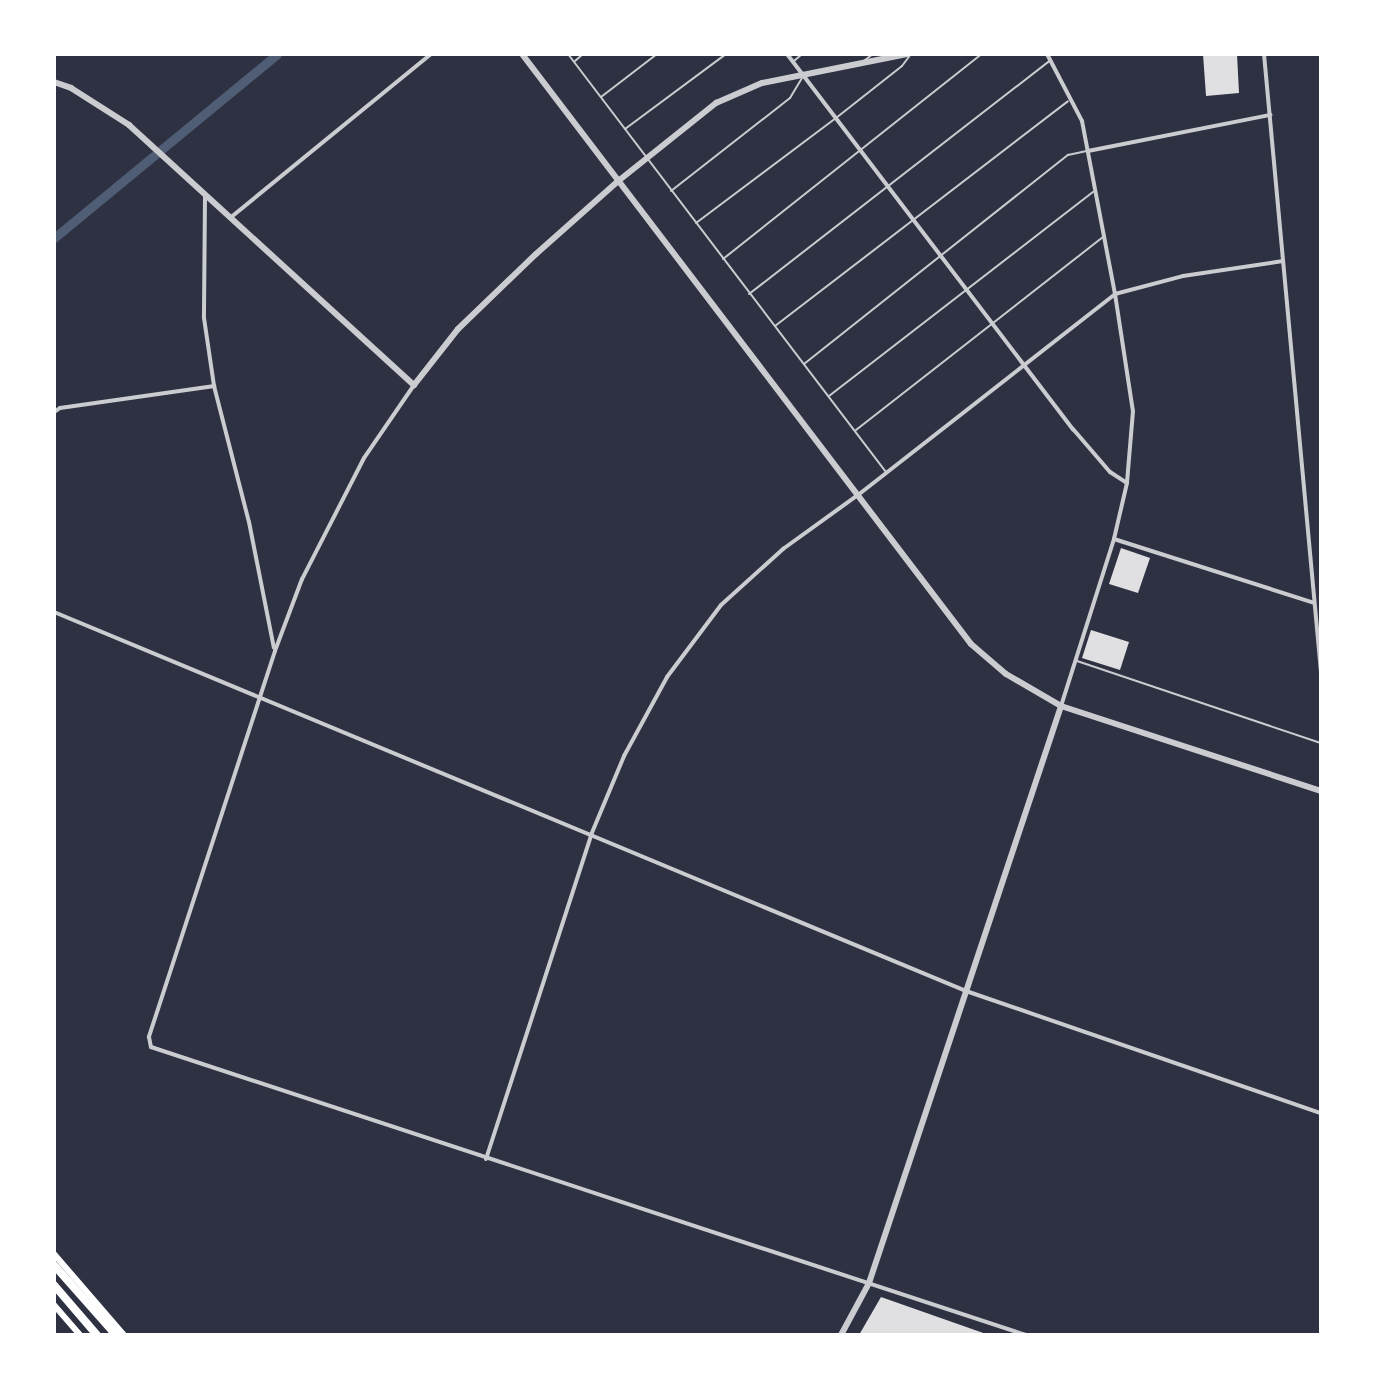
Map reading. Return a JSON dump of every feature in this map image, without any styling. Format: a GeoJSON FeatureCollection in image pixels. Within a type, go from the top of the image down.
{"type":"FeatureCollection","features":[{"type":"Feature","properties":{"kind":"highway"},"geometry":{"type":"LineString","coordinates":[[54,1265],[116,1335]]}},
{"type":"Feature","properties":{"kind":"highway"},"geometry":{"type":"LineString","coordinates":[[54,1285],[97,1335]]}},
{"type":"Feature","properties":{"kind":"main road"},"geometry":{"type":"LineString","coordinates":[[54,1254],[124,1335]]}},
{"type":"Feature","properties":{"kind":"main road"},"geometry":{"type":"LineString","coordinates":[[54,1305],[80,1335]]}},
{"type":"Feature","properties":{"kind":"street"},"geometry":{"type":"LineString","coordinates":[[230,218],[431,54]]}},
{"type":"Feature","properties":{"kind":"street"},"geometry":{"type":"LineString","coordinates":[[522,54],[971,644],[1006,674],[1061,706],[1321,791]]}},
{"type":"Feature","properties":{"kind":"street"},"geometry":{"type":"LineString","coordinates":[[787,54],[1023,363],[1110,472],[1127,483]]}},
{"type":"Feature","properties":{"kind":"street"},"geometry":{"type":"LineString","coordinates":[[909,54],[762,83],[732,94],[701,114],[617,182],[458,329],[414,385],[364,458],[302,579],[275,651],[149,1037],[151,1047],[1026,1335]]}},
{"type":"Feature","properties":{"kind":"street"},"geometry":{"type":"LineString","coordinates":[[841,1335],[869,1283],[1076,660],[1114,539],[1127,483],[1133,411],[1096,189],[1072,98],[1047,54]]}},
{"type":"Feature","properties":{"kind":"street"},"geometry":{"type":"LineString","coordinates":[[1264,54],[1321,672]]}},
{"type":"Feature","properties":{"kind":"street"},"geometry":{"type":"LineString","coordinates":[[54,82],[94,103],[150,144],[414,385]]}},
{"type":"Feature","properties":{"kind":"street"},"geometry":{"type":"LineString","coordinates":[[1088,151],[1270,115]]}},
{"type":"Feature","properties":{"kind":"street"},"geometry":{"type":"LineString","coordinates":[[205,195],[204,318],[214,386],[249,522],[275,651]]}},
{"type":"Feature","properties":{"kind":"street"},"geometry":{"type":"LineString","coordinates":[[486,1159],[591,835],[624,756],[667,677],[714,613],[783,549],[858,495],[1115,294],[1183,276],[1283,261]]}},
{"type":"Feature","properties":{"kind":"street"},"geometry":{"type":"LineString","coordinates":[[54,412],[214,386]]}},
{"type":"Feature","properties":{"kind":"street"},"geometry":{"type":"LineString","coordinates":[[1114,539],[1314,603]]}},
{"type":"Feature","properties":{"kind":"street"},"geometry":{"type":"LineString","coordinates":[[54,612],[966,991],[1321,1113]]}},
{"type":"Feature","properties":{"kind":"lane"},"geometry":{"type":"LineString","coordinates":[[568,54],[887,472]]}},
{"type":"Feature","properties":{"kind":"lane"},"geometry":{"type":"LineString","coordinates":[[574,62],[583,54]]}},
{"type":"Feature","properties":{"kind":"lane"},"geometry":{"type":"LineString","coordinates":[[600,98],[657,54]]}},
{"type":"Feature","properties":{"kind":"lane"},"geometry":{"type":"LineString","coordinates":[[625,130],[726,54]]}},
{"type":"Feature","properties":{"kind":"lane"},"geometry":{"type":"LineString","coordinates":[[793,62],[802,54]]}},
{"type":"Feature","properties":{"kind":"lane"},"geometry":{"type":"LineString","coordinates":[[861,63],[873,54]]}},
{"type":"Feature","properties":{"kind":"lane"},"geometry":{"type":"LineString","coordinates":[[695,223],[902,66],[909,54]]}},
{"type":"Feature","properties":{"kind":"lane"},"geometry":{"type":"LineString","coordinates":[[723,259],[982,54]]}},
{"type":"Feature","properties":{"kind":"lane"},"geometry":{"type":"LineString","coordinates":[[749,294],[1052,59]]}},
{"type":"Feature","properties":{"kind":"lane"},"geometry":{"type":"LineString","coordinates":[[671,191],[790,98],[804,75]]}},
{"type":"Feature","properties":{"kind":"lane"},"geometry":{"type":"LineString","coordinates":[[774,326],[1072,98]]}},
{"type":"Feature","properties":{"kind":"lane"},"geometry":{"type":"LineString","coordinates":[[804,364],[1068,155],[1088,151]]}},
{"type":"Feature","properties":{"kind":"lane"},"geometry":{"type":"LineString","coordinates":[[828,396],[1096,189]]}},
{"type":"Feature","properties":{"kind":"lane"},"geometry":{"type":"LineString","coordinates":[[855,431],[1104,236]]}},
{"type":"Feature","properties":{"kind":"lane"},"geometry":{"type":"LineString","coordinates":[[1076,660],[1321,743]]}},
{"type":"Feature","properties":{"kind":"building"},"geometry":{"type":"Polygon","coordinates":[[[1203,54],[1237,54],[1239,93],[1206,96],[1203,54]]]}},
{"type":"Feature","properties":{"kind":"building"},"geometry":{"type":"Polygon","coordinates":[[[1121,548],[1150,558],[1138,593],[1109,584],[1121,548]]]}},
{"type":"Feature","properties":{"kind":"building"},"geometry":{"type":"Polygon","coordinates":[[[1091,630],[1129,642],[1120,670],[1082,658],[1091,630]]]}},
{"type":"Feature","properties":{"kind":"building"},"geometry":{"type":"Polygon","coordinates":[[[881,1297],[989,1335],[859,1335],[881,1297]]]}},
{"type":"Feature","properties":{"kind":"waterway"},"geometry":{"type":"LineString","coordinates":[[54,238],[277,54]]}}]}
